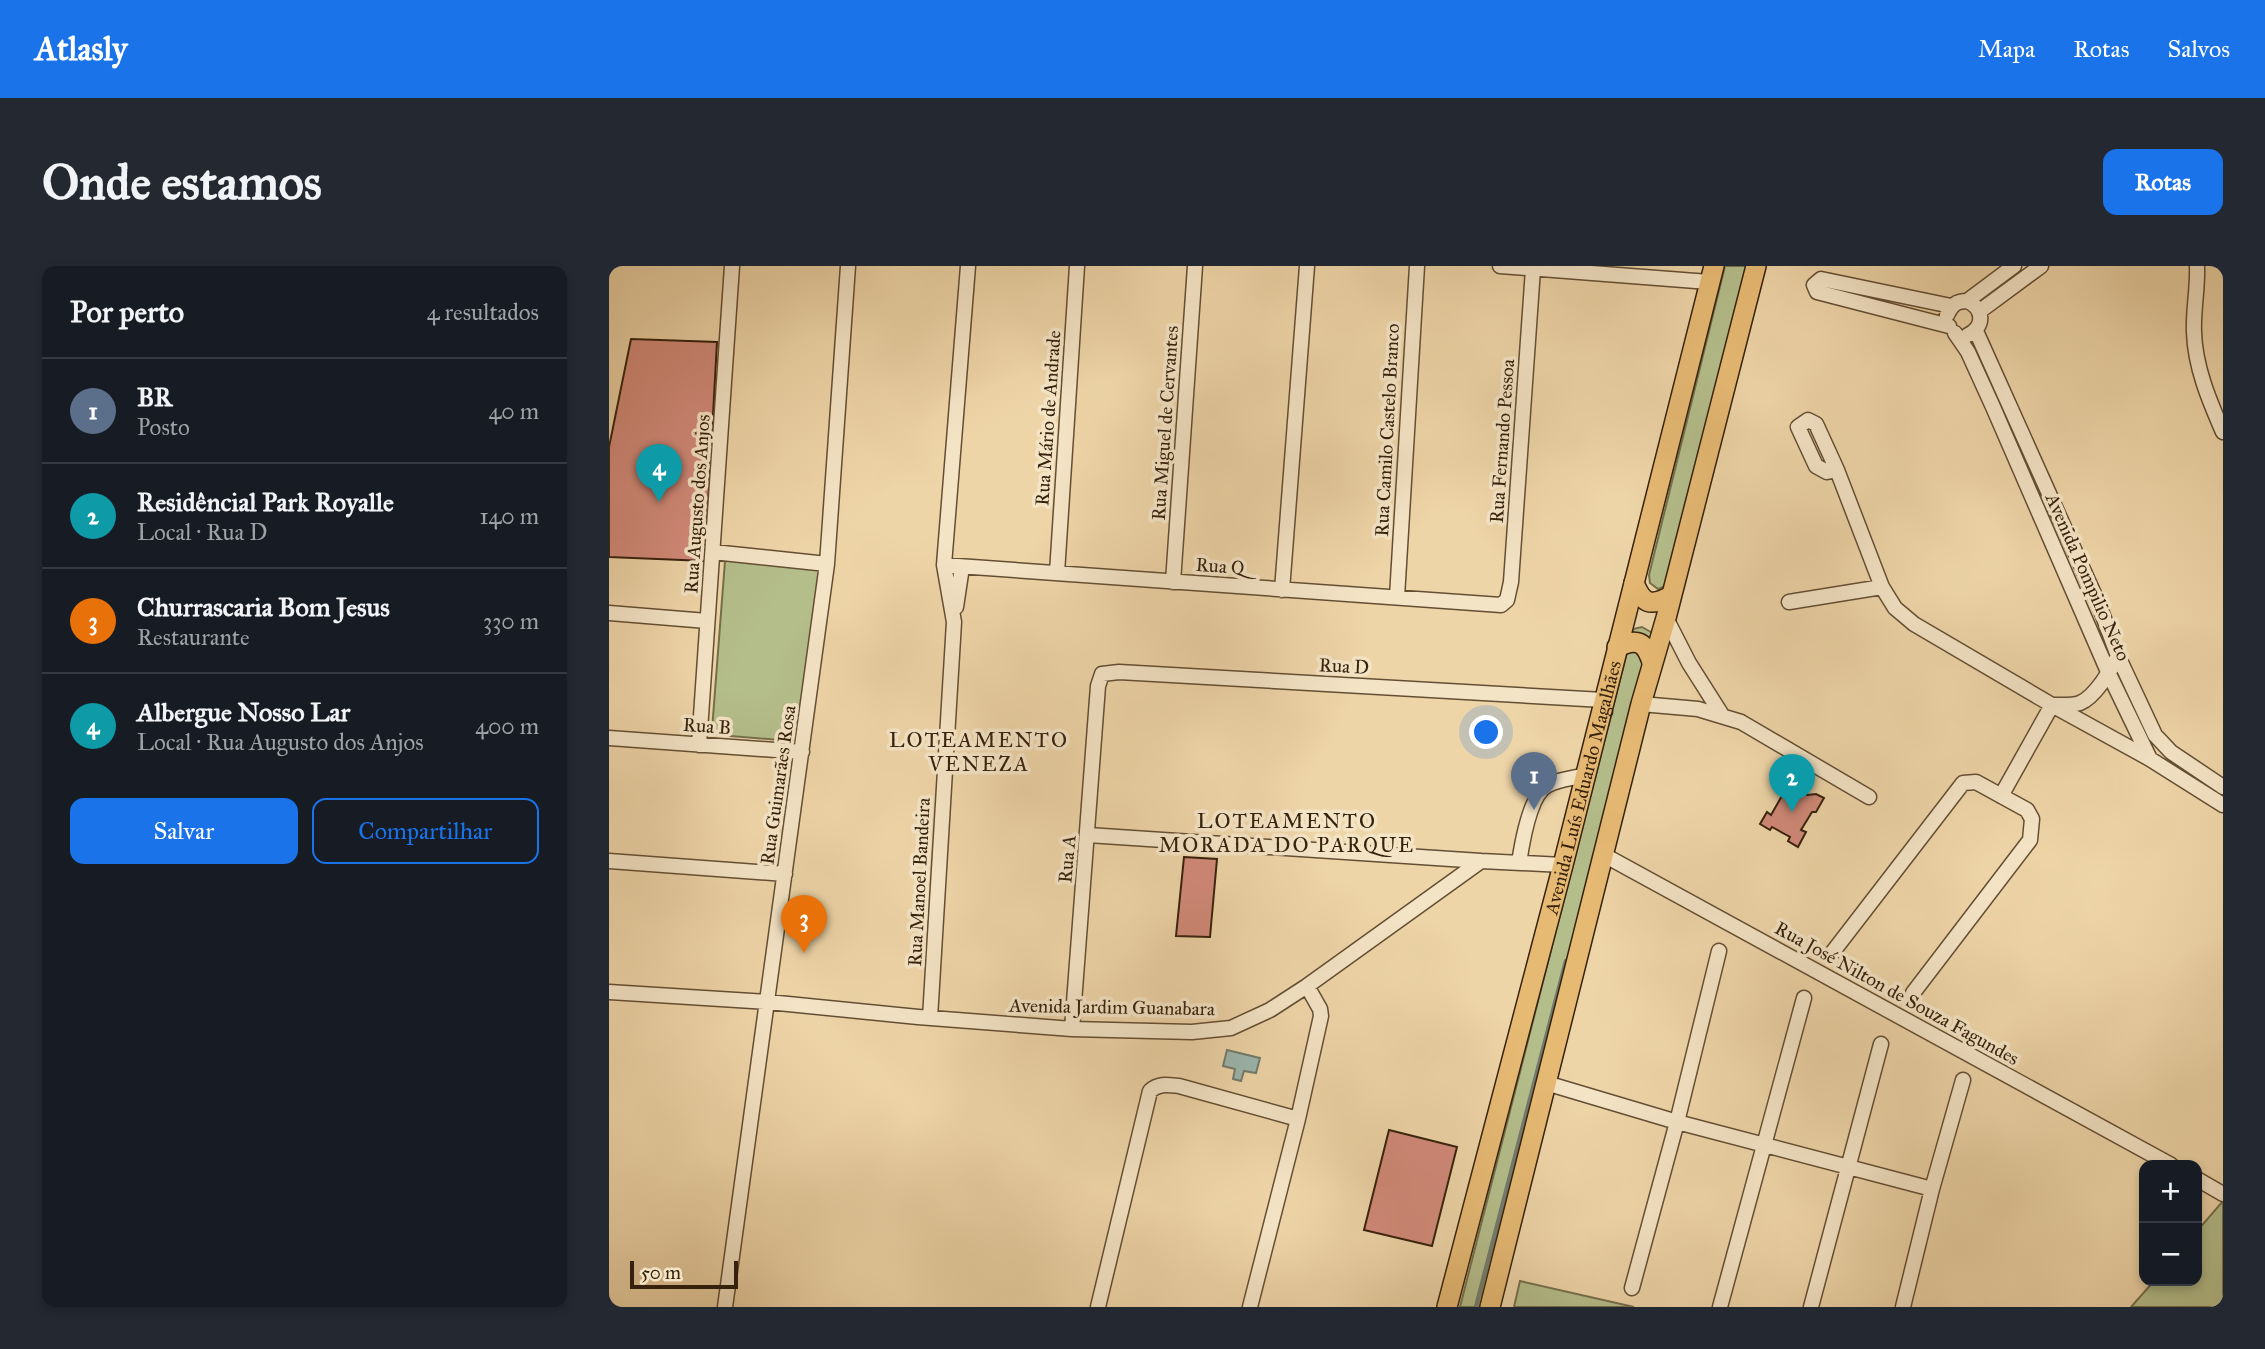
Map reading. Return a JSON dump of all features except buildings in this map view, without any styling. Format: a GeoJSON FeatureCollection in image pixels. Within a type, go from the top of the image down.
{"type":"FeatureCollection","features":[{"type":"Feature","properties":{"kind":"main road","name":"Avenida Luís Eduardo Magalhães"},"geometry":{"type":"LineString","coordinates":[[1490,1307],[1641,704],[1666,618],[1756,266]]}},
{"type":"Feature","properties":{"kind":"main road","name":"Avenida Luís Eduardo Magalhães"},"geometry":{"type":"LineString","coordinates":[[1447,1307],[1563,865],[1711,274]]}},
{"type":"Feature","properties":{"kind":"main road"},"geometry":{"type":"LineString","coordinates":[[1634,583],[1640,597],[1646,601],[1660,602],[1671,596]]}},
{"type":"Feature","properties":{"kind":"main road"},"geometry":{"type":"LineString","coordinates":[[1617,647],[1628,642],[1643,644],[1652,662]]}},
{"type":"Feature","properties":{"kind":"street","name":"Rua Augusto dos Anjos"},"geometry":{"type":"LineString","coordinates":[[699,745],[732,266]]}},
{"type":"Feature","properties":{"kind":"street","name":"Rua Guimarães Rosa"},"geometry":{"type":"LineString","coordinates":[[725,1307],[827,564],[848,266]]}},
{"type":"Feature","properties":{"kind":"street","name":"Rua Manoel Bandeira"},"geometry":{"type":"LineString","coordinates":[[954,622],[944,565],[968,266]]}},
{"type":"Feature","properties":{"kind":"street","name":"Rua Mário de Andrade"},"geometry":{"type":"LineString","coordinates":[[1057,573],[1077,266]]}},
{"type":"Feature","properties":{"kind":"street","name":"Rua Miguel de Cervantes"},"geometry":{"type":"LineString","coordinates":[[1173,582],[1195,266]]}},
{"type":"Feature","properties":{"kind":"street"},"geometry":{"type":"LineString","coordinates":[[1282,590],[1307,266]]}},
{"type":"Feature","properties":{"kind":"street","name":"Rua Camilo Castelo Branco"},"geometry":{"type":"LineString","coordinates":[[1397,597],[1417,266]]}},
{"type":"Feature","properties":{"kind":"street"},"geometry":{"type":"LineString","coordinates":[[1500,266],[1711,274]]}},
{"type":"Feature","properties":{"kind":"street"},"geometry":{"type":"LineString","coordinates":[[1952,329],[1947,316],[1951,306],[1958,301],[1967,300],[2014,266]]}},
{"type":"Feature","properties":{"kind":"street"},"geometry":{"type":"LineString","coordinates":[[1980,311],[2041,266]]}},
{"type":"Feature","properties":{"kind":"street"},"geometry":{"type":"LineString","coordinates":[[2197,266],[2194,332],[2206,394],[2223,432]]}},
{"type":"Feature","properties":{"kind":"street","name":"Rua Fernando Pessoa"},"geometry":{"type":"LineString","coordinates":[[1494,606],[1501,605],[1510,593],[1533,269]]}},
{"type":"Feature","properties":{"kind":"street"},"geometry":{"type":"LineString","coordinates":[[1951,306],[1821,279],[1814,285],[1817,292],[1969,335],[1976,331],[1981,321],[1980,311],[1975,304],[1967,300]]}},
{"type":"Feature","properties":{"kind":"street","name":"Avenida Pompilio Neto"},"geometry":{"type":"LineString","coordinates":[[1952,329],[1968,352],[2109,674],[2150,758]]}},
{"type":"Feature","properties":{"kind":"street","name":"Avenida Pompilio Neto"},"geometry":{"type":"LineString","coordinates":[[1976,331],[2155,735],[2162,744],[2223,787]]}},
{"type":"Feature","properties":{"kind":"street"},"geometry":{"type":"LineString","coordinates":[[2206,394],[2223,403]]}},
{"type":"Feature","properties":{"kind":"street"},"geometry":{"type":"LineString","coordinates":[[1837,470],[1882,587],[1895,608],[1914,624],[2052,705],[2150,758],[2223,805]]}},
{"type":"Feature","properties":{"kind":"street"},"geometry":{"type":"LineString","coordinates":[[713,552],[827,564]]}},
{"type":"Feature","properties":{"kind":"street","name":"Rua Q"},"geometry":{"type":"LineString","coordinates":[[944,565],[1494,606]]}},
{"type":"Feature","properties":{"kind":"street","name":"Rua Manoel Bandeira"},"geometry":{"type":"LineString","coordinates":[[929,1018],[954,622],[962,567]]}},
{"type":"Feature","properties":{"kind":"street"},"geometry":{"type":"LineString","coordinates":[[1789,602],[1882,587]]}},
{"type":"Feature","properties":{"kind":"street"},"geometry":{"type":"LineString","coordinates":[[609,613],[707,621]]}},
{"type":"Feature","properties":{"kind":"street"},"geometry":{"type":"LineString","coordinates":[[1666,618],[1689,663],[1722,715]]}},
{"type":"Feature","properties":{"kind":"street"},"geometry":{"type":"LineString","coordinates":[[2052,705],[2079,704],[2086,699],[2109,674],[2118,656]]}},
{"type":"Feature","properties":{"kind":"street","name":"Rua D"},"geometry":{"type":"LineString","coordinates":[[1097,692],[1102,674],[1108,672],[1603,700]]}},
{"type":"Feature","properties":{"kind":"street","name":"Rua A"},"geometry":{"type":"LineString","coordinates":[[1072,1029],[1097,692]]}},
{"type":"Feature","properties":{"kind":"street"},"geometry":{"type":"LineString","coordinates":[[1641,704],[1698,709],[1741,722],[1869,797]]}},
{"type":"Feature","properties":{"kind":"street"},"geometry":{"type":"LineString","coordinates":[[2001,796],[2052,705]]}},
{"type":"Feature","properties":{"kind":"street","name":"Rua B"},"geometry":{"type":"LineString","coordinates":[[609,738],[802,752]]}},
{"type":"Feature","properties":{"kind":"street"},"geometry":{"type":"LineString","coordinates":[[1519,863],[1536,798],[1546,785],[1586,775]]}},
{"type":"Feature","properties":{"kind":"street"},"geometry":{"type":"LineString","coordinates":[[1832,953],[1963,783],[1976,782],[2027,810],[2032,819],[2030,840],[1913,993]]}},
{"type":"Feature","properties":{"kind":"street"},"geometry":{"type":"LineString","coordinates":[[1088,835],[1563,865]]}},
{"type":"Feature","properties":{"kind":"street","name":"Rua José Nilton de Souza Fagundes"},"geometry":{"type":"LineString","coordinates":[[1604,855],[2162,1160]]}},
{"type":"Feature","properties":{"kind":"street","name":"Avenida Jardim Guanabara"},"geometry":{"type":"LineString","coordinates":[[609,992],[768,1002],[1072,1029],[1192,1032],[1231,1028],[1270,1010],[1307,986],[1481,861]]}},
{"type":"Feature","properties":{"kind":"street"},"geometry":{"type":"LineString","coordinates":[[609,862],[785,874]]}},
{"type":"Feature","properties":{"kind":"street"},"geometry":{"type":"LineString","coordinates":[[1632,1288],[1719,951]]}},
{"type":"Feature","properties":{"kind":"street"},"geometry":{"type":"LineString","coordinates":[[1250,1307],[1299,1119],[1321,1016],[1307,986]]}},
{"type":"Feature","properties":{"kind":"street"},"geometry":{"type":"LineString","coordinates":[[1720,1307],[1804,998]]}},
{"type":"Feature","properties":{"kind":"street"},"geometry":{"type":"LineString","coordinates":[[1811,1307],[1881,1044]]}},
{"type":"Feature","properties":{"kind":"street"},"geometry":{"type":"LineString","coordinates":[[1902,1307],[1963,1080]]}},
{"type":"Feature","properties":{"kind":"street"},"geometry":{"type":"LineString","coordinates":[[1546,1083],[1764,1146],[1932,1189]]}},
{"type":"Feature","properties":{"kind":"street"},"geometry":{"type":"LineString","coordinates":[[1100,1307],[1150,1091],[1155,1086],[1179,1086],[1299,1119]]}},
{"type":"Feature","properties":{"kind":"street"},"geometry":{"type":"LineString","coordinates":[[2202,1182],[2223,1194]]}},
{"type":"Feature","properties":{"kind":"green space"},"geometry":{"type":"Polygon","coordinates":[[[1725,266],[1753,266],[1667,581],[1658,589],[1650,583],[1649,575],[1725,266]]]}},
{"type":"Feature","properties":{"kind":"green space"},"geometry":{"type":"Polygon","coordinates":[[[732,555],[824,570],[799,737],[792,741],[718,735],[712,730],[725,561],[732,555]]]}},
{"type":"Feature","properties":{"kind":"green space"},"geometry":{"type":"Polygon","coordinates":[[[1642,627],[1656,635],[1486,1307],[1460,1307],[1633,629],[1642,627]]]}},
{"type":"Feature","properties":{"kind":"green space"},"geometry":{"type":"Polygon","coordinates":[[[2223,1201],[2223,1307],[2131,1307],[2150,1286],[2202,1286],[2202,1225],[2223,1201]]]}},
{"type":"Feature","properties":{"kind":"green space"},"geometry":{"type":"Polygon","coordinates":[[[1520,1281],[1634,1307],[1514,1307],[1520,1281]]]}},
{"type":"Feature","properties":{"kind":"water"},"geometry":{"type":"Polygon","coordinates":[[[1227,1050],[1260,1058],[1256,1073],[1244,1071],[1241,1081],[1233,1079],[1235,1069],[1223,1066],[1227,1050]]]}},
{"type":"Feature","properties":{"kind":"waterway"},"geometry":{"type":"LineString","coordinates":[[1476,1307],[1566,961]]}},
{"type":"Feature","properties":{"kind":"place","name":"Albergue Nosso Lar"},"geometry":{"type":"Point","coordinates":[659,502]}},
{"type":"Feature","properties":{"kind":"place","name":"BR"},"geometry":{"type":"Point","coordinates":[1534,810]}},
{"type":"Feature","properties":{"kind":"place","name":"Residêncial Park Royalle"},"geometry":{"type":"Point","coordinates":[1792,812]}},
{"type":"Feature","properties":{"kind":"place","name":"Churrascaria Bom Jesus"},"geometry":{"type":"Point","coordinates":[804,953]}},
{"type":"Feature","properties":{"kind":"district","name":"LOTEAMENTO VENEZA"},"geometry":{"type":"Point","coordinates":[979,752]}},
{"type":"Feature","properties":{"kind":"district","name":"LOTEAMENTO MORADA DO PARQUE"},"geometry":{"type":"Point","coordinates":[1287,833]}}]}
